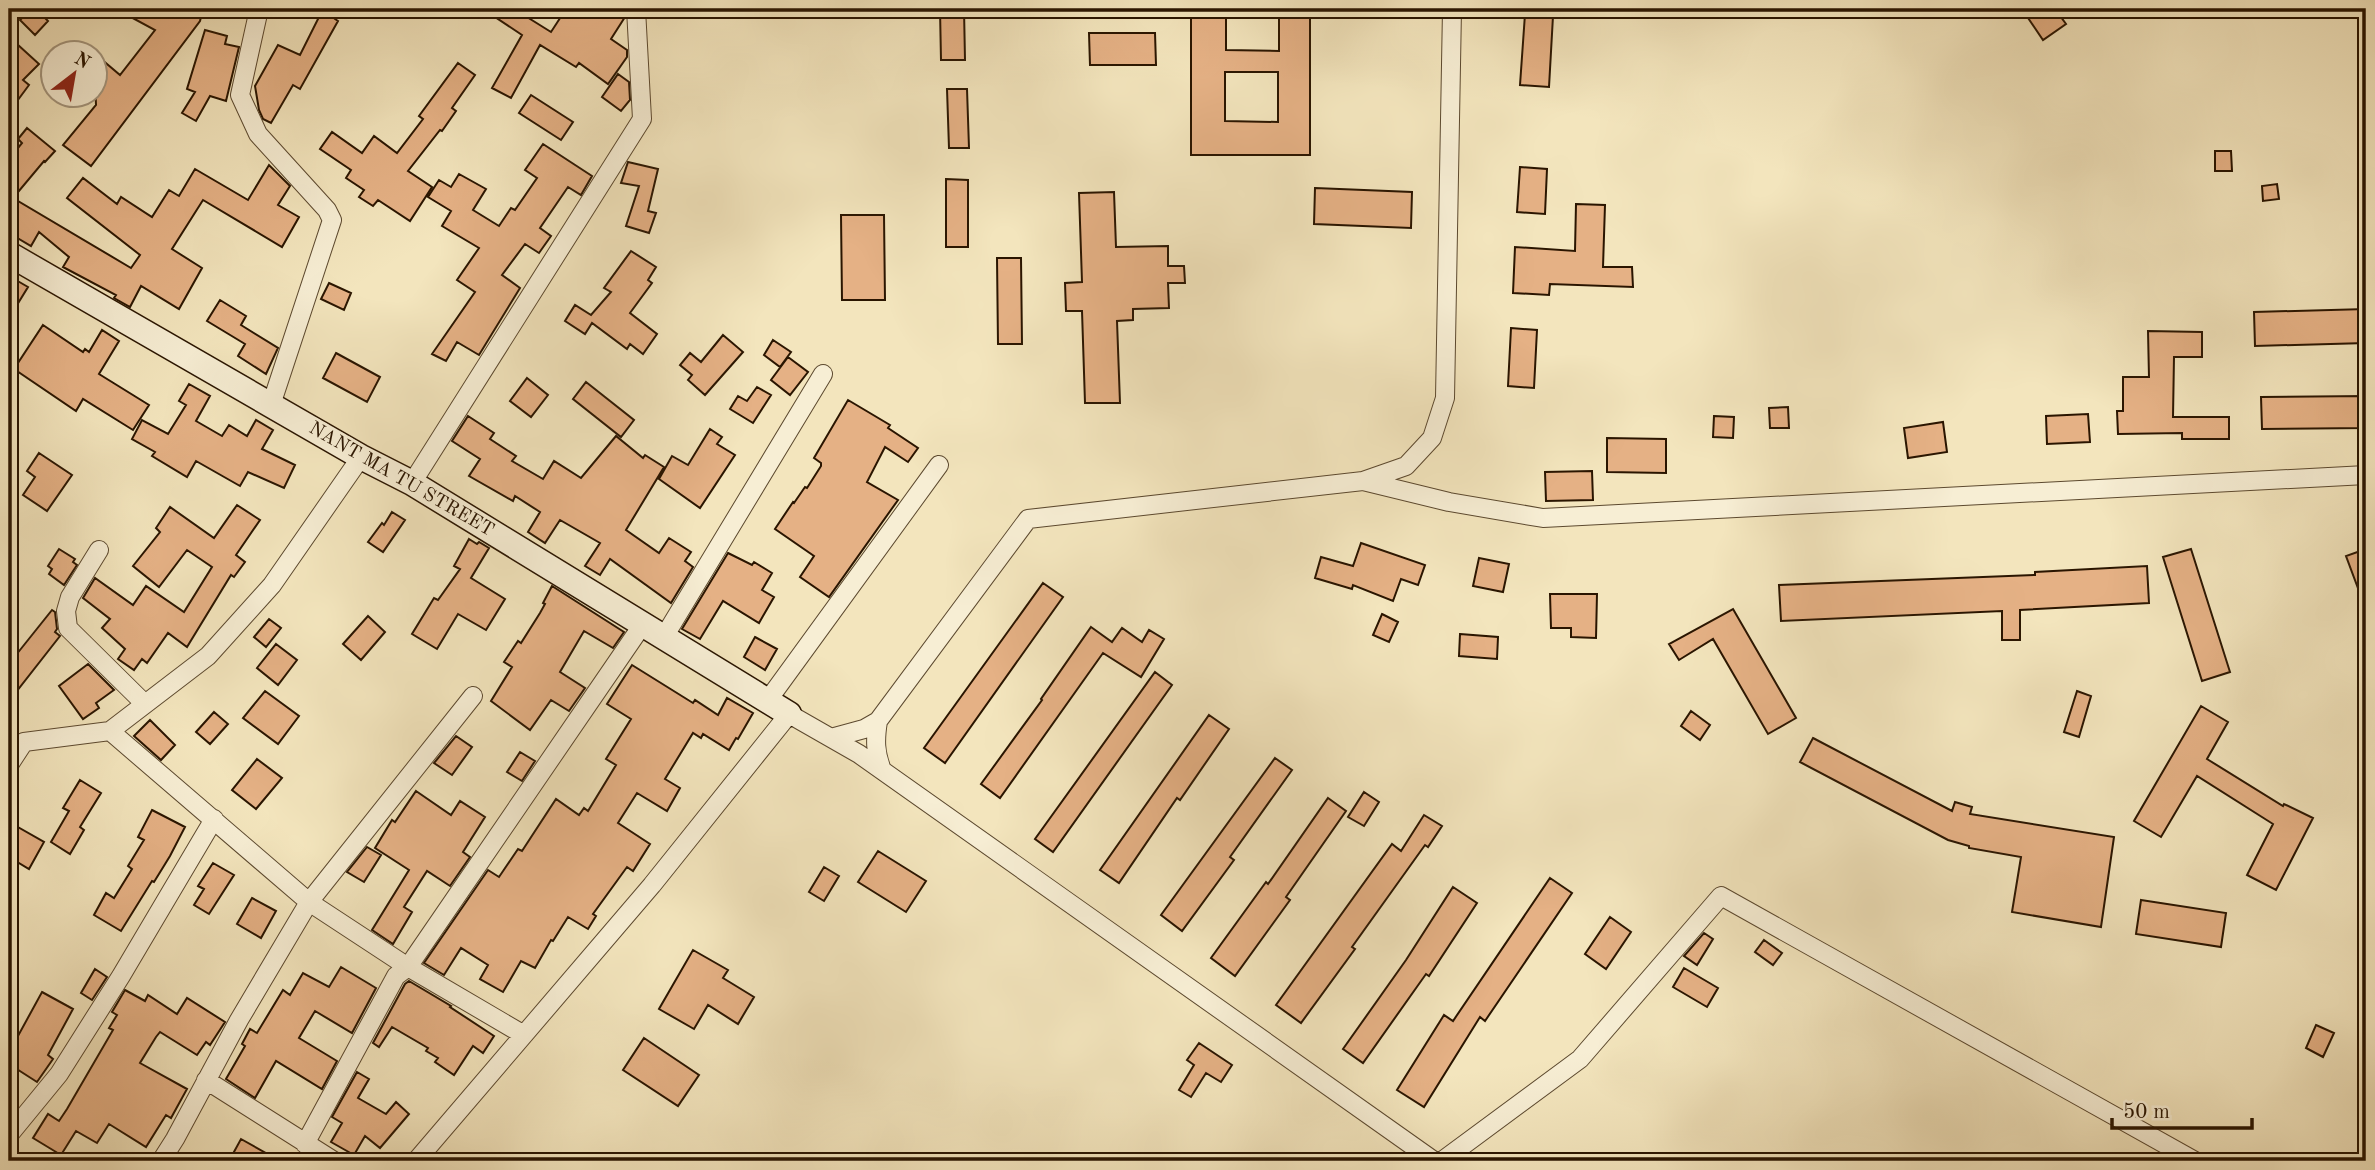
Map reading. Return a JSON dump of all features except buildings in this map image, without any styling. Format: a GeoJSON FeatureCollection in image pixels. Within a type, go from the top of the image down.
{"type":"FeatureCollection","features":[{"type":"Feature","properties":{"kind":"main road","name":"NANT MA TU STREET"},"geometry":{"type":"LineString","coordinates":[[9,254],[361,457],[412,483],[789,714]]}},
{"type":"Feature","properties":{"kind":"street"},"geometry":{"type":"LineString","coordinates":[[9,13],[13,9]]}},
{"type":"Feature","properties":{"kind":"street"},"geometry":{"type":"LineString","coordinates":[[259,9],[240,95],[258,134],[327,210],[332,220],[271,405]]}},
{"type":"Feature","properties":{"kind":"street"},"geometry":{"type":"LineString","coordinates":[[412,483],[642,119],[636,9]]}},
{"type":"Feature","properties":{"kind":"street"},"geometry":{"type":"LineString","coordinates":[[831,737],[864,729],[878,721],[1028,519],[1363,481],[1406,466],[1432,438],[1445,398],[1452,9]]}},
{"type":"Feature","properties":{"kind":"street"},"geometry":{"type":"LineString","coordinates":[[305,1144],[396,976],[408,967],[653,631],[823,374]]}},
{"type":"Feature","properties":{"kind":"street"},"geometry":{"type":"LineString","coordinates":[[9,765],[16,739],[110,731],[208,656],[272,585],[361,457]]}},
{"type":"Feature","properties":{"kind":"street"},"geometry":{"type":"LineString","coordinates":[[768,700],[939,465]]}},
{"type":"Feature","properties":{"kind":"street"},"geometry":{"type":"LineString","coordinates":[[1363,481],[1449,502],[1544,518],[2366,475]]}},
{"type":"Feature","properties":{"kind":"street"},"geometry":{"type":"LineString","coordinates":[[99,550],[70,597],[66,611],[68,628],[145,704]]}},
{"type":"Feature","properties":{"kind":"street"},"geometry":{"type":"LineString","coordinates":[[161,1161],[239,1020],[309,902],[473,696]]}},
{"type":"Feature","properties":{"kind":"street"},"geometry":{"type":"LineString","coordinates":[[416,1161],[652,885],[789,714],[882,770],[1434,1161]]}},
{"type":"Feature","properties":{"kind":"street"},"geometry":{"type":"LineString","coordinates":[[878,721],[874,741],[882,770]]}},
{"type":"Feature","properties":{"kind":"street"},"geometry":{"type":"LineString","coordinates":[[110,731],[309,902],[408,967],[524,1035]]}},
{"type":"Feature","properties":{"kind":"street"},"geometry":{"type":"LineString","coordinates":[[9,1135],[59,1074],[214,819]]}},
{"type":"Feature","properties":{"kind":"street"},"geometry":{"type":"LineString","coordinates":[[1442,1161],[1580,1059],[1721,897],[2195,1161]]}},
{"type":"Feature","properties":{"kind":"street"},"geometry":{"type":"LineString","coordinates":[[206,1080],[334,1161]]}}]}
